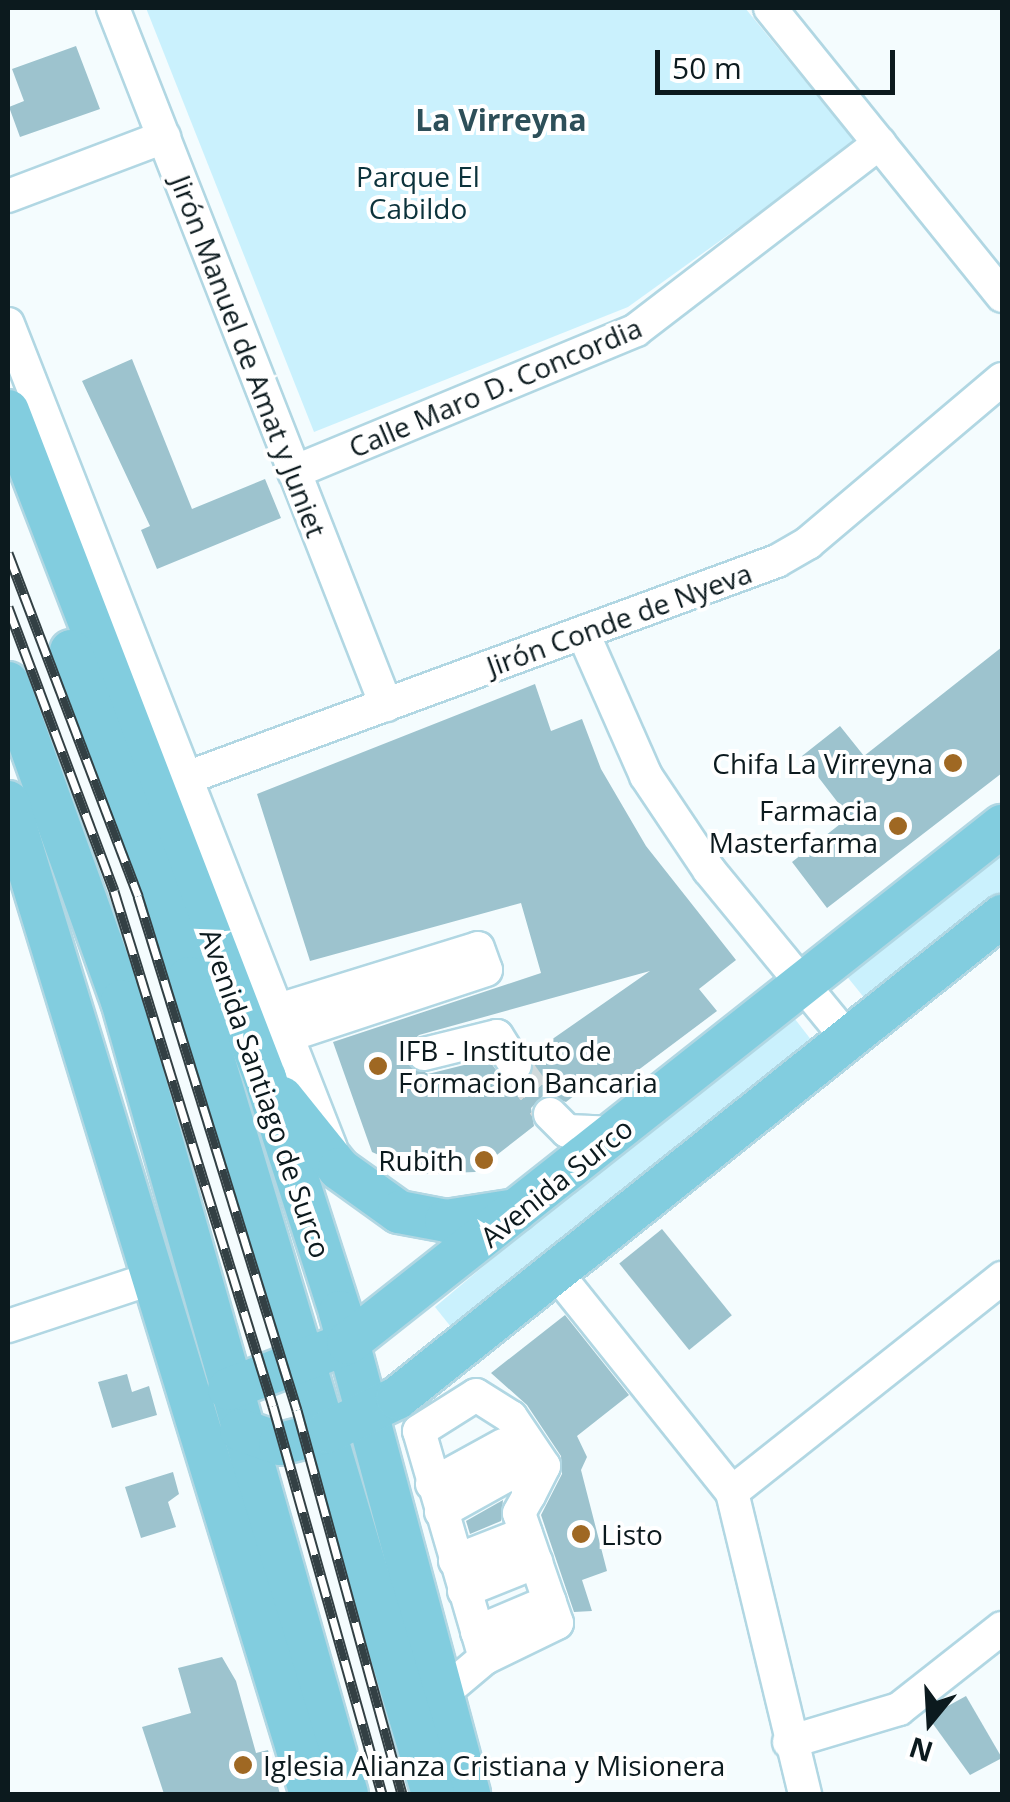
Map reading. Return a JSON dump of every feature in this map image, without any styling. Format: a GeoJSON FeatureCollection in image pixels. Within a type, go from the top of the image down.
{"type":"FeatureCollection","features":[{"type":"Feature","properties":{"kind":"main road","name":"Avenida Santiago de Surco"},"geometry":{"type":"LineString","coordinates":[[8,410],[265,1078],[348,1343],[403,1421],[380,1458],[469,1794]]}},
{"type":"Feature","properties":{"kind":"main road","name":"Avenida Santiago de Surco"},"geometry":{"type":"LineString","coordinates":[[8,489],[189,978],[433,1794]]}},
{"type":"Feature","properties":{"kind":"main road"},"geometry":{"type":"LineString","coordinates":[[8,683],[122,1001],[347,1794]]}},
{"type":"Feature","properties":{"kind":"main road"},"geometry":{"type":"LineString","coordinates":[[8,802],[315,1794]]}},
{"type":"Feature","properties":{"kind":"main road","name":"Avenida Surco"},"geometry":{"type":"LineString","coordinates":[[229,1389],[348,1343],[526,1207],[802,982],[1002,826]]}},
{"type":"Feature","properties":{"kind":"main road"},"geometry":{"type":"LineString","coordinates":[[30,866],[122,1001]]}},
{"type":"Feature","properties":{"kind":"main road"},"geometry":{"type":"LineString","coordinates":[[241,1430],[280,1444],[327,1432],[403,1421],[452,1359],[1002,916]]}},
{"type":"Feature","properties":{"kind":"main road"},"geometry":{"type":"LineString","coordinates":[[265,1078],[340,1169],[365,1193],[415,1215],[446,1222],[526,1207]]}},
{"type":"Feature","properties":{"kind":"main road"},"geometry":{"type":"LineString","coordinates":[[315,1794],[320,1702]]}},
{"type":"Feature","properties":{"kind":"street","name":"Jirón Manuel de Amat y Juniet"},"geometry":{"type":"LineString","coordinates":[[113,8],[386,705]]}},
{"type":"Feature","properties":{"kind":"street"},"geometry":{"type":"LineString","coordinates":[[770,8],[1002,296]]}},
{"type":"Feature","properties":{"kind":"street"},"geometry":{"type":"LineString","coordinates":[[8,196],[164,137]]}},
{"type":"Feature","properties":{"kind":"street","name":"Calle Maro D. Concordia"},"geometry":{"type":"LineString","coordinates":[[294,472],[636,330],[880,143]]}},
{"type":"Feature","properties":{"kind":"street"},"geometry":{"type":"LineString","coordinates":[[8,324],[340,1169]]}},
{"type":"Feature","properties":{"kind":"street","name":"Jirón Conde de Nyeva"},"geometry":{"type":"LineString","coordinates":[[189,777],[792,553],[1002,379]]}},
{"type":"Feature","properties":{"kind":"street"},"geometry":{"type":"LineString","coordinates":[[583,633],[646,776],[709,870],[847,1038]]}},
{"type":"Feature","properties":{"kind":"street"},"geometry":{"type":"LineString","coordinates":[[478,948],[486,970],[284,1022],[478,948]]}},
{"type":"Feature","properties":{"kind":"street"},"geometry":{"type":"LineString","coordinates":[[424,1054],[497,1036],[515,1065]]}},
{"type":"Feature","properties":{"kind":"street"},"geometry":{"type":"LineString","coordinates":[[550,1114],[567,1130],[616,1133]]}},
{"type":"Feature","properties":{"kind":"street"},"geometry":{"type":"LineString","coordinates":[[558,1276],[733,1490],[789,1742],[805,1794]]}},
{"type":"Feature","properties":{"kind":"street"},"geometry":{"type":"LineString","coordinates":[[8,1326],[156,1277]]}},
{"type":"Feature","properties":{"kind":"street"},"geometry":{"type":"LineString","coordinates":[[733,1490],[1002,1278]]}},
{"type":"Feature","properties":{"kind":"street"},"geometry":{"type":"LineString","coordinates":[[440,1695],[480,1645],[554,1630],[550,1602],[519,1513],[517,1469],[452,1359]]}},
{"type":"Feature","properties":{"kind":"street"},"geometry":{"type":"LineString","coordinates":[[476,1395],[403,1421],[437,1498],[480,1645]]}},
{"type":"Feature","properties":{"kind":"street"},"geometry":{"type":"LineString","coordinates":[[437,1498],[517,1469],[544,1466],[511,1417],[476,1395]]}},
{"type":"Feature","properties":{"kind":"street"},"geometry":{"type":"LineString","coordinates":[[460,1576],[531,1547]]}},
{"type":"Feature","properties":{"kind":"street"},"geometry":{"type":"LineString","coordinates":[[789,1742],[899,1709],[1002,1628]]}},
{"type":"Feature","properties":{"kind":"green space","name":"Parque El Cabildo"},"geometry":{"type":"Polygon","coordinates":[[[146,8],[745,8],[856,143],[628,307],[314,432],[146,8]]]}},
{"type":"Feature","properties":{"kind":"green space"},"geometry":{"type":"Polygon","coordinates":[[[1002,848],[1002,900],[870,1005],[845,974],[1002,848]]]}},
{"type":"Feature","properties":{"kind":"green space"},"geometry":{"type":"Polygon","coordinates":[[[788,1010],[812,1041],[455,1332],[435,1307],[788,1010]]]}},
{"type":"Feature","properties":{"kind":"building"},"geometry":{"type":"Polygon","coordinates":[[[76,46],[100,109],[20,137],[9,107],[24,101],[12,69],[76,46]]]}},
{"type":"Feature","properties":{"kind":"building"},"geometry":{"type":"Polygon","coordinates":[[[132,359],[192,509],[265,479],[281,518],[157,569],[141,530],[150,526],[82,381],[132,359]]]}},
{"type":"Feature","properties":{"kind":"building"},"geometry":{"type":"Polygon","coordinates":[[[1002,647],[1002,773],[827,908],[792,862],[849,817],[802,756],[840,726],[864,756],[1002,647]]]}},
{"type":"Feature","properties":{"kind":"building"},"geometry":{"type":"Polygon","coordinates":[[[535,684],[551,731],[582,719],[601,769],[646,846],[736,960],[699,989],[717,1011],[613,1089],[601,1075],[566,1102],[544,1095],[531,1108],[534,1126],[475,1172],[421,1174],[372,1152],[333,1042],[541,973],[521,903],[310,961],[257,794],[535,684]],[[650,971],[419,1035],[405,1048],[405,1060],[428,1074],[488,1059],[505,1082],[525,1082],[533,1074],[531,1054],[650,971]]]}},
{"type":"Feature","properties":{"kind":"building"},"geometry":{"type":"Polygon","coordinates":[[[662,1229],[732,1315],[689,1350],[619,1264],[662,1229]]]}},
{"type":"Feature","properties":{"kind":"building"},"geometry":{"type":"Polygon","coordinates":[[[565,1315],[629,1395],[577,1436],[587,1457],[581,1470],[607,1571],[582,1580],[592,1611],[574,1612],[541,1515],[562,1474],[561,1456],[527,1405],[491,1373],[565,1315]]]}},
{"type":"Feature","properties":{"kind":"building"},"geometry":{"type":"Polygon","coordinates":[[[127,1374],[132,1392],[149,1386],[157,1415],[112,1428],[98,1382],[127,1374]]]}},
{"type":"Feature","properties":{"kind":"building"},"geometry":{"type":"Polygon","coordinates":[[[173,1472],[179,1494],[168,1502],[176,1527],[141,1538],[125,1487],[173,1472]]]}},
{"type":"Feature","properties":{"kind":"building"},"geometry":{"type":"Polygon","coordinates":[[[503,1500],[501,1521],[470,1534],[466,1521],[503,1500]]]}},
{"type":"Feature","properties":{"kind":"building"},"geometry":{"type":"Polygon","coordinates":[[[222,1657],[236,1681],[256,1753],[268,1750],[280,1794],[164,1794],[142,1727],[191,1713],[178,1668],[222,1657]]]}},
{"type":"Feature","properties":{"kind":"building"},"geometry":{"type":"Polygon","coordinates":[[[966,1696],[1002,1758],[970,1775],[928,1717],[966,1696]]]}},
{"type":"Feature","properties":{"kind":"tunnel"},"geometry":{"type":"LineString","coordinates":[[515,1065],[550,1114]]}},
{"type":"Feature","properties":{"kind":"railway"},"geometry":{"type":"LineString","coordinates":[[8,553],[138,896],[297,1410],[402,1794]]}},
{"type":"Feature","properties":{"kind":"railway"},"geometry":{"type":"LineString","coordinates":[[8,607],[114,891],[273,1406],[382,1794]]}},
{"type":"Feature","properties":{"kind":"place","name":"Chifa La Virreyna"},"geometry":{"type":"Point","coordinates":[953,763]}},
{"type":"Feature","properties":{"kind":"place","name":"Farmacia Masterfarma"},"geometry":{"type":"Point","coordinates":[898,826]}},
{"type":"Feature","properties":{"kind":"place","name":"IFB - Instituto de Formacion Bancaria"},"geometry":{"type":"Point","coordinates":[378,1066]}},
{"type":"Feature","properties":{"kind":"place","name":"Rubith"},"geometry":{"type":"Point","coordinates":[484,1160]}},
{"type":"Feature","properties":{"kind":"place","name":"Listo"},"geometry":{"type":"Point","coordinates":[581,1534]}},
{"type":"Feature","properties":{"kind":"place","name":"Iglesia Alianza Cristiana y Misionera"},"geometry":{"type":"Point","coordinates":[243,1765]}},
{"type":"Feature","properties":{"kind":"district","name":"La Virreyna"},"geometry":{"type":"Point","coordinates":[501,120]}}]}
